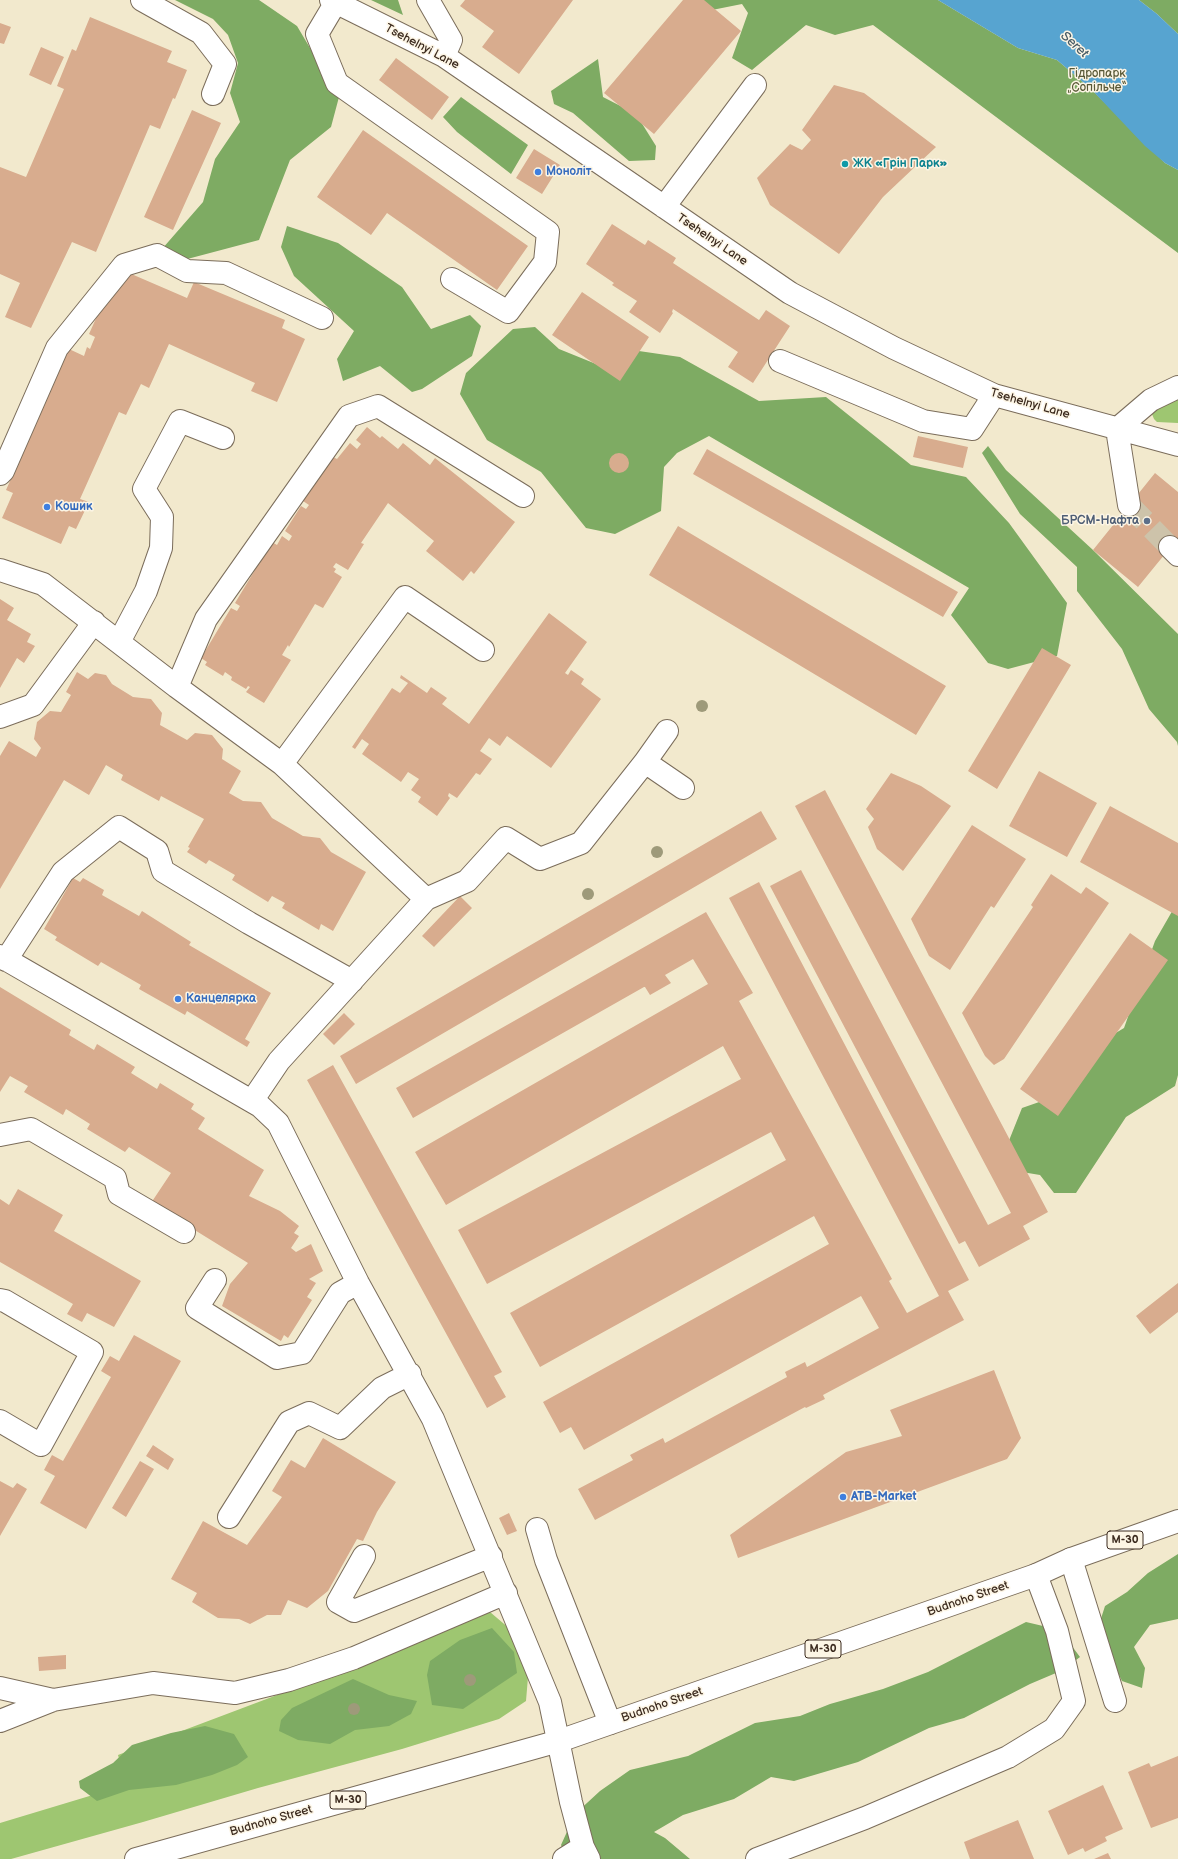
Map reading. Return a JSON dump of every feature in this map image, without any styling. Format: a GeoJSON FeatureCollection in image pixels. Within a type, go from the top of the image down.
{"type":"FeatureCollection","features":[{"type":"Feature","properties":{"kind":"main road"},"geometry":{"type":"LineString","coordinates":[[142,0],[201,33],[225,64],[213,94]]}},
{"type":"Feature","properties":{"kind":"main road"},"geometry":{"type":"LineString","coordinates":[[428,0],[450,40],[444,56]]}},
{"type":"Feature","properties":{"kind":"main road"},"geometry":{"type":"LineString","coordinates":[[334,1],[317,34],[337,83],[548,232],[545,262],[508,312],[452,278]]}},
{"type":"Feature","properties":{"kind":"main road","name":"Tsehelnyi Lane"},"geometry":{"type":"LineString","coordinates":[[334,1],[444,56],[790,293],[894,348],[994,395],[1178,445]]}},
{"type":"Feature","properties":{"kind":"main road"},"geometry":{"type":"LineString","coordinates":[[664,207],[754,85]]}},
{"type":"Feature","properties":{"kind":"main road"},"geometry":{"type":"LineString","coordinates":[[0,474],[3,471],[57,348],[124,265],[157,255],[187,271],[226,273],[322,318]]}},
{"type":"Feature","properties":{"kind":"main road"},"geometry":{"type":"LineString","coordinates":[[780,361],[922,421],[972,429],[994,395]]}},
{"type":"Feature","properties":{"kind":"main road"},"geometry":{"type":"LineString","coordinates":[[1129,505],[1117,429],[1151,400],[1178,387]]}},
{"type":"Feature","properties":{"kind":"main road"},"geometry":{"type":"LineString","coordinates":[[178,687],[206,619],[349,416],[378,406],[523,496]]}},
{"type":"Feature","properties":{"kind":"main road"},"geometry":{"type":"LineString","coordinates":[[119,642],[146,591],[162,548],[162,517],[144,489],[180,422],[223,438]]}},
{"type":"Feature","properties":{"kind":"main road"},"geometry":{"type":"LineString","coordinates":[[0,570],[43,584],[282,764],[426,899]]}},
{"type":"Feature","properties":{"kind":"main road"},"geometry":{"type":"LineString","coordinates":[[282,764],[405,597],[483,650]]}},
{"type":"Feature","properties":{"kind":"main road"},"geometry":{"type":"LineString","coordinates":[[0,717],[33,705],[94,622]]}},
{"type":"Feature","properties":{"kind":"main road"},"geometry":{"type":"LineString","coordinates":[[252,1101],[279,1061],[426,899],[467,881],[506,838],[540,859],[581,843],[645,762],[667,731]]}},
{"type":"Feature","properties":{"kind":"main road"},"geometry":{"type":"LineString","coordinates":[[645,762],[683,788]]}},
{"type":"Feature","properties":{"kind":"main road"},"geometry":{"type":"LineString","coordinates":[[352,981],[249,923],[163,871],[157,851],[119,827],[63,872],[3,958],[252,1101],[260,1106],[278,1123],[358,1283],[410,1374],[433,1419],[506,1592],[550,1702],[571,1802],[586,1853],[564,1859]]}},
{"type":"Feature","properties":{"kind":"main road"},"geometry":{"type":"LineString","coordinates":[[0,1135],[31,1128],[115,1178],[119,1194],[184,1232]]}},
{"type":"Feature","properties":{"kind":"main road"},"geometry":{"type":"LineString","coordinates":[[214,1280],[198,1308],[277,1358],[302,1353],[340,1293],[358,1283]]}},
{"type":"Feature","properties":{"kind":"main road"},"geometry":{"type":"LineString","coordinates":[[0,1300],[5,1301],[92,1352],[41,1444],[0,1421]]}},
{"type":"Feature","properties":{"kind":"main road"},"geometry":{"type":"LineString","coordinates":[[229,1517],[289,1422],[309,1413],[340,1428],[382,1388],[410,1374]]}},
{"type":"Feature","properties":{"kind":"main road","name":"Budnoho Street"},"geometry":{"type":"LineString","coordinates":[[136,1859],[559,1741],[1036,1575],[1071,1559],[1178,1521]]}},
{"type":"Feature","properties":{"kind":"main road"},"geometry":{"type":"LineString","coordinates":[[537,1529],[546,1560],[610,1723]]}},
{"type":"Feature","properties":{"kind":"main road"},"geometry":{"type":"LineString","coordinates":[[364,1556],[338,1602],[354,1611],[491,1556]]}},
{"type":"Feature","properties":{"kind":"main road"},"geometry":{"type":"LineString","coordinates":[[1071,1559],[1115,1701]]}},
{"type":"Feature","properties":{"kind":"main road"},"geometry":{"type":"LineString","coordinates":[[757,1859],[865,1818],[1008,1757],[1054,1729],[1074,1701],[1057,1631],[1036,1575]]}},
{"type":"Feature","properties":{"kind":"main road"},"geometry":{"type":"LineString","coordinates":[[0,1721],[54,1700],[153,1682],[235,1693],[289,1680],[354,1658],[506,1592]]}},
{"type":"Feature","properties":{"kind":"main road"},"geometry":{"type":"LineString","coordinates":[[0,1688],[54,1700]]}},
{"type":"Feature","properties":{"kind":"green space"},"geometry":{"type":"Polygon","coordinates":[[[175,0],[259,0],[297,26],[339,97],[331,127],[290,160],[259,240],[176,262],[162,249],[203,202],[215,159],[240,122],[230,93],[238,63],[228,35],[213,19],[175,0]]]}},
{"type":"Feature","properties":{"kind":"green space"},"geometry":{"type":"Polygon","coordinates":[[[371,0],[398,0],[403,15],[371,0]]]}},
{"type":"Feature","properties":{"kind":"green space"},"geometry":{"type":"Polygon","coordinates":[[[700,0],[938,0],[1018,48],[1057,60],[1091,89],[1165,163],[1178,170],[1178,253],[873,25],[835,35],[806,25],[752,70],[732,58],[748,13],[742,4],[702,12],[700,0]]]}},
{"type":"Feature","properties":{"kind":"green space"},"geometry":{"type":"Polygon","coordinates":[[[1139,0],[1178,0],[1178,34],[1157,14],[1139,0]]]}},
{"type":"Feature","properties":{"kind":"green space"},"geometry":{"type":"Polygon","coordinates":[[[598,59],[603,97],[636,114],[656,146],[655,160],[629,161],[573,113],[554,104],[551,91],[598,59]]]}},
{"type":"Feature","properties":{"kind":"green space"},"geometry":{"type":"Polygon","coordinates":[[[461,97],[528,145],[511,174],[457,132],[443,117],[461,97]]]}},
{"type":"Feature","properties":{"kind":"green space"},"geometry":{"type":"Polygon","coordinates":[[[287,226],[338,243],[402,287],[431,329],[470,315],[481,326],[472,356],[422,389],[412,392],[380,366],[343,381],[337,359],[354,331],[294,276],[281,247],[287,226]]]}},
{"type":"Feature","properties":{"kind":"green space"},"geometry":{"type":"Polygon","coordinates":[[[535,327],[559,349],[601,366],[632,350],[680,357],[759,401],[826,397],[911,465],[966,477],[1009,523],[1067,603],[1057,656],[1008,669],[988,663],[951,615],[969,588],[709,436],[677,453],[664,467],[661,511],[615,534],[586,528],[541,472],[487,440],[460,394],[466,373],[513,329],[535,327]]]}},
{"type":"Feature","properties":{"kind":"green space"},"geometry":{"type":"Polygon","coordinates":[[[1178,399],[1178,423],[1157,422],[1154,419],[1152,414],[1158,406],[1178,399]]]}},
{"type":"Feature","properties":{"kind":"green space"},"geometry":{"type":"Polygon","coordinates":[[[988,446],[1006,470],[1093,550],[1178,634],[1178,746],[1177,742],[1149,709],[1122,649],[1077,591],[1077,567],[1020,514],[982,453],[988,446]]]}},
{"type":"Feature","properties":{"kind":"green space"},"geometry":{"type":"Polygon","coordinates":[[[1178,901],[1178,1075],[1175,1086],[1126,1117],[1076,1193],[1054,1193],[1040,1175],[998,1168],[1022,1108],[1065,1093],[1079,1055],[1124,1028],[1155,941],[1178,901]]]}},
{"type":"Feature","properties":{"kind":"green space"},"geometry":{"type":"Polygon","coordinates":[[[1178,1554],[1178,1619],[1150,1625],[1134,1647],[1145,1668],[1142,1688],[1122,1681],[1097,1631],[1105,1606],[1127,1592],[1148,1573],[1178,1554]]]}},
{"type":"Feature","properties":{"kind":"green space"},"geometry":{"type":"Polygon","coordinates":[[[490,1612],[510,1629],[528,1677],[526,1701],[499,1719],[402,1749],[258,1788],[143,1822],[11,1859],[0,1859],[0,1823],[126,1785],[118,1755],[439,1634],[490,1612]]]}},
{"type":"Feature","properties":{"kind":"green space"},"geometry":{"type":"Polygon","coordinates":[[[1026,1622],[1060,1630],[1080,1657],[1063,1670],[1030,1684],[964,1718],[929,1728],[858,1762],[794,1781],[771,1777],[734,1799],[683,1815],[654,1832],[665,1838],[690,1859],[567,1859],[561,1845],[575,1814],[600,1791],[630,1770],[688,1756],[755,1723],[800,1716],[830,1704],[883,1689],[928,1672],[1026,1622]]]}},
{"type":"Feature","properties":{"kind":"green space"},"geometry":{"type":"Polygon","coordinates":[[[492,1628],[514,1652],[517,1673],[463,1709],[432,1705],[427,1675],[430,1661],[460,1640],[492,1628]]]}},
{"type":"Feature","properties":{"kind":"green space"},"geometry":{"type":"Polygon","coordinates":[[[353,1679],[389,1695],[417,1701],[411,1714],[389,1726],[355,1730],[330,1744],[298,1740],[279,1731],[281,1720],[292,1708],[353,1679]]]}},
{"type":"Feature","properties":{"kind":"green space"},"geometry":{"type":"Polygon","coordinates":[[[205,1726],[234,1734],[248,1757],[237,1765],[212,1775],[176,1785],[129,1790],[97,1801],[80,1788],[79,1781],[113,1763],[132,1745],[171,1733],[205,1726]]]}},
{"type":"Feature","properties":{"kind":"water","name":"Seret"},"geometry":{"type":"Polygon","coordinates":[[[938,0],[1139,0],[1157,14],[1178,34],[1178,170],[1165,163],[1145,146],[1091,89],[1057,60],[1018,48],[938,0]]]}},
{"type":"Feature","properties":{"kind":"building"},"geometry":{"type":"Polygon","coordinates":[[[465,0],[573,0],[519,74],[482,47],[494,31],[460,6],[465,0]]]}},
{"type":"Feature","properties":{"kind":"building"},"geometry":{"type":"Polygon","coordinates":[[[683,0],[704,0],[741,31],[654,134],[604,93],[683,0]]]}},
{"type":"Feature","properties":{"kind":"building"},"geometry":{"type":"Polygon","coordinates":[[[90,17],[172,51],[167,62],[187,70],[160,129],[150,125],[96,252],[72,242],[31,328],[5,317],[20,283],[0,274],[0,167],[26,177],[64,89],[57,86],[72,49],[76,51],[90,17]]]}},
{"type":"Feature","properties":{"kind":"building"},"geometry":{"type":"Polygon","coordinates":[[[0,23],[11,27],[4,44],[0,43],[0,23]]]}},
{"type":"Feature","properties":{"kind":"building"},"geometry":{"type":"Polygon","coordinates":[[[41,47],[64,57],[51,85],[29,75],[41,47]]]}},
{"type":"Feature","properties":{"kind":"building"},"geometry":{"type":"Polygon","coordinates":[[[396,58],[449,97],[432,120],[379,80],[396,58]]]}},
{"type":"Feature","properties":{"kind":"building","name":"ЖК «Грін Парк»"},"geometry":{"type":"Polygon","coordinates":[[[834,85],[864,93],[936,147],[883,197],[839,254],[770,205],[757,178],[790,144],[802,150],[811,140],[802,130],[834,85]]]}},
{"type":"Feature","properties":{"kind":"building"},"geometry":{"type":"Polygon","coordinates":[[[192,110],[221,123],[173,230],[144,217],[192,110]]]}},
{"type":"Feature","properties":{"kind":"building"},"geometry":{"type":"Polygon","coordinates":[[[363,130],[528,246],[497,290],[387,213],[371,235],[317,197],[363,130]]]}},
{"type":"Feature","properties":{"kind":"building","name":"Моноліт"},"geometry":{"type":"Polygon","coordinates":[[[534,149],[560,165],[542,194],[516,178],[534,149]]]}},
{"type":"Feature","properties":{"kind":"building"},"geometry":{"type":"Polygon","coordinates":[[[612,224],[645,245],[648,240],[676,258],[673,263],[759,320],[766,310],[790,326],[753,383],[728,367],[738,352],[673,309],[673,313],[660,333],[629,312],[637,301],[612,285],[614,283],[586,264],[612,224]]]}},
{"type":"Feature","properties":{"kind":"building"},"geometry":{"type":"Polygon","coordinates":[[[129,273],[187,298],[194,282],[285,320],[282,328],[305,339],[277,402],[251,391],[255,383],[169,344],[149,388],[141,384],[126,415],[119,412],[80,499],[89,502],[76,529],[69,526],[61,544],[2,518],[13,493],[6,490],[69,349],[84,356],[87,347],[90,349],[95,337],[89,334],[107,294],[113,296],[123,274],[129,273]]]}},
{"type":"Feature","properties":{"kind":"building"},"geometry":{"type":"Polygon","coordinates":[[[582,292],[649,337],[620,381],[552,335],[582,292]]]}},
{"type":"Feature","properties":{"kind":"building"},"geometry":{"type":"Polygon","coordinates":[[[367,427],[380,438],[382,436],[398,449],[403,443],[430,465],[435,458],[515,522],[474,574],[471,571],[463,581],[426,551],[434,541],[388,503],[361,543],[364,544],[348,570],[336,563],[333,567],[336,569],[334,572],[342,577],[323,608],[315,604],[289,647],[288,645],[282,655],[291,660],[264,703],[246,692],[250,687],[248,686],[246,689],[231,680],[232,677],[225,672],[223,676],[205,665],[207,662],[201,658],[231,608],[237,611],[240,606],[235,603],[272,542],[277,545],[282,536],[289,541],[292,536],[285,531],[301,506],[306,509],[309,505],[303,501],[333,457],[337,459],[350,443],[357,449],[361,444],[356,440],[367,427]]]}},
{"type":"Feature","properties":{"kind":"building"},"geometry":{"type":"Polygon","coordinates":[[[918,436],[968,447],[963,468],[913,457],[918,436]]]}},
{"type":"Feature","properties":{"kind":"building"},"geometry":{"type":"Polygon","coordinates":[[[707,449],[958,592],[943,617],[693,474],[707,449]]]}},
{"type":"Feature","properties":{"kind":"building"},"geometry":{"type":"Polygon","coordinates":[[[619,453],[626,456],[629,463],[626,470],[619,473],[612,470],[609,463],[612,456],[619,453]]]}},
{"type":"Feature","properties":{"kind":"building","name":"БРСМ-Нафта"},"geometry":{"type":"Polygon","coordinates":[[[1155,473],[1178,492],[1178,538],[1138,587],[1093,550],[1155,473]]]}},
{"type":"Feature","properties":{"kind":"building"},"geometry":{"type":"Polygon","coordinates":[[[678,526],[946,686],[916,735],[649,575],[678,526]]]}},
{"type":"Feature","properties":{"kind":"building"},"geometry":{"type":"Polygon","coordinates":[[[0,599],[14,608],[7,620],[31,634],[27,642],[35,646],[24,663],[17,658],[0,688],[0,599]]]}},
{"type":"Feature","properties":{"kind":"building"},"geometry":{"type":"Polygon","coordinates":[[[549,613],[587,642],[565,673],[568,675],[571,670],[584,679],[581,684],[601,699],[551,768],[507,736],[500,746],[489,738],[480,751],[492,759],[480,775],[476,773],[457,798],[449,793],[448,796],[450,798],[437,816],[418,802],[421,797],[411,790],[419,779],[408,772],[401,782],[362,754],[369,744],[362,739],[355,749],[352,747],[392,688],[400,693],[408,683],[400,678],[401,675],[427,693],[431,687],[447,698],[442,704],[469,724],[549,613]]]}},
{"type":"Feature","properties":{"kind":"building"},"geometry":{"type":"Polygon","coordinates":[[[1042,648],[1071,665],[997,789],[968,771],[1042,648]]]}},
{"type":"Feature","properties":{"kind":"building"},"geometry":{"type":"Polygon","coordinates":[[[77,672],[88,679],[95,673],[106,675],[112,684],[133,697],[151,699],[162,713],[160,725],[187,740],[195,733],[212,735],[223,749],[222,759],[241,771],[229,793],[243,801],[261,802],[272,818],[303,836],[320,838],[331,852],[366,872],[333,931],[321,924],[319,930],[282,908],[285,903],[272,896],[268,902],[232,880],[235,875],[209,860],[206,864],[187,852],[190,848],[188,847],[204,819],[161,796],[159,801],[121,780],[123,775],[106,765],[89,795],[64,780],[0,889],[0,756],[9,741],[36,757],[41,748],[34,739],[37,722],[50,711],[61,712],[71,695],[66,692],[77,672]]]}},
{"type":"Feature","properties":{"kind":"building"},"geometry":{"type":"Polygon","coordinates":[[[1039,771],[1097,803],[1067,857],[1009,826],[1039,771]]]}},
{"type":"Feature","properties":{"kind":"building"},"geometry":{"type":"Polygon","coordinates":[[[891,773],[921,786],[951,806],[903,871],[877,849],[868,827],[874,819],[866,809],[891,773]]]}},
{"type":"Feature","properties":{"kind":"building"},"geometry":{"type":"Polygon","coordinates":[[[825,790],[1048,1212],[1023,1226],[1030,1239],[979,1267],[965,1241],[959,1244],[770,886],[801,870],[988,1225],[1011,1213],[795,806],[825,790]]]}},
{"type":"Feature","properties":{"kind":"building"},"geometry":{"type":"Polygon","coordinates":[[[1110,806],[1178,843],[1178,916],[1080,862],[1110,806]]]}},
{"type":"Feature","properties":{"kind":"building"},"geometry":{"type":"Polygon","coordinates":[[[761,811],[777,839],[356,1084],[340,1056],[761,811]]]}},
{"type":"Feature","properties":{"kind":"building"},"geometry":{"type":"Polygon","coordinates":[[[972,825],[1026,859],[994,908],[991,906],[950,970],[929,956],[911,919],[972,825]]]}},
{"type":"Feature","properties":{"kind":"building"},"geometry":{"type":"Polygon","coordinates":[[[1051,874],[1081,894],[1086,887],[1109,903],[1004,1059],[994,1065],[985,1056],[962,1013],[1033,907],[1031,905],[1051,874]]]}},
{"type":"Feature","properties":{"kind":"building"},"geometry":{"type":"Polygon","coordinates":[[[73,878],[80,882],[83,878],[104,890],[102,895],[139,916],[142,911],[191,942],[189,945],[271,993],[245,1039],[250,1042],[247,1047],[187,1011],[185,1015],[139,989],[141,985],[101,962],[98,966],[55,940],[57,937],[44,929],[73,878]]]}},
{"type":"Feature","properties":{"kind":"building"},"geometry":{"type":"Polygon","coordinates":[[[759,882],[969,1280],[948,1291],[964,1320],[823,1395],[825,1399],[806,1408],[805,1407],[595,1520],[578,1489],[633,1460],[630,1455],[663,1438],[665,1443],[787,1377],[785,1372],[805,1362],[807,1367],[879,1328],[861,1296],[584,1450],[571,1427],[560,1433],[543,1402],[829,1244],[814,1216],[540,1367],[510,1313],[786,1160],[771,1132],[487,1284],[458,1230],[741,1079],[723,1046],[446,1205],[415,1152],[708,984],[693,959],[665,975],[671,983],[650,995],[644,987],[413,1118],[396,1088],[706,912],[753,993],[739,1001],[892,1279],[889,1281],[907,1313],[939,1296],[729,898],[759,882]]]}},
{"type":"Feature","properties":{"kind":"building"},"geometry":{"type":"Polygon","coordinates":[[[460,896],[472,908],[434,947],[422,936],[460,896]]]}},
{"type":"Feature","properties":{"kind":"building"},"geometry":{"type":"Polygon","coordinates":[[[1130,933],[1168,960],[1058,1116],[1020,1089],[1130,933]]]}},
{"type":"Feature","properties":{"kind":"building"},"geometry":{"type":"Polygon","coordinates":[[[0,987],[71,1030],[69,1035],[94,1050],[97,1044],[135,1067],[131,1073],[157,1089],[160,1083],[194,1104],[191,1109],[205,1118],[198,1129],[264,1170],[249,1196],[280,1211],[299,1226],[294,1233],[299,1236],[291,1248],[296,1252],[311,1244],[323,1271],[309,1279],[316,1283],[307,1297],[312,1300],[288,1338],[284,1335],[281,1341],[222,1306],[230,1284],[248,1263],[151,1203],[171,1173],[129,1147],[125,1152],[87,1129],[90,1124],[66,1109],[63,1115],[24,1092],[28,1086],[10,1076],[0,1092],[0,987]]]}},
{"type":"Feature","properties":{"kind":"building"},"geometry":{"type":"Polygon","coordinates":[[[344,1013],[355,1024],[334,1045],[323,1034],[344,1013]]]}},
{"type":"Feature","properties":{"kind":"building"},"geometry":{"type":"Polygon","coordinates":[[[333,1065],[502,1372],[494,1376],[506,1397],[487,1408],[307,1080],[333,1065]]]}},
{"type":"Feature","properties":{"kind":"building"},"geometry":{"type":"Polygon","coordinates":[[[18,1189],[63,1215],[54,1231],[141,1281],[114,1327],[87,1313],[82,1322],[67,1314],[73,1304],[0,1262],[0,1199],[9,1205],[18,1189]]]}},
{"type":"Feature","properties":{"kind":"building"},"geometry":{"type":"Polygon","coordinates":[[[1178,1283],[1178,1312],[1150,1334],[1136,1316],[1178,1283]]]}},
{"type":"Feature","properties":{"kind":"building"},"geometry":{"type":"Polygon","coordinates":[[[134,1335],[181,1361],[86,1529],[40,1503],[55,1476],[44,1470],[52,1455],[63,1461],[111,1377],[101,1371],[110,1356],[119,1361],[134,1335]]]}},
{"type":"Feature","properties":{"kind":"building","name":"ATB-Market"},"geometry":{"type":"Polygon","coordinates":[[[994,1370],[1021,1438],[1007,1459],[738,1558],[730,1535],[846,1452],[902,1436],[890,1410],[994,1370]]]}},
{"type":"Feature","properties":{"kind":"building"},"geometry":{"type":"Polygon","coordinates":[[[323,1438],[396,1482],[377,1512],[363,1541],[357,1539],[328,1591],[307,1608],[288,1600],[281,1615],[267,1615],[250,1624],[239,1619],[218,1618],[192,1602],[197,1593],[171,1579],[203,1521],[247,1545],[282,1497],[272,1491],[291,1460],[305,1468],[323,1438]]]}},
{"type":"Feature","properties":{"kind":"building"},"geometry":{"type":"Polygon","coordinates":[[[153,1445],[174,1459],[168,1470],[146,1456],[153,1445]]]}},
{"type":"Feature","properties":{"kind":"building"},"geometry":{"type":"Polygon","coordinates":[[[140,1461],[154,1469],[126,1517],[112,1508],[140,1461]]]}},
{"type":"Feature","properties":{"kind":"building"},"geometry":{"type":"Polygon","coordinates":[[[0,1481],[13,1488],[17,1483],[27,1489],[0,1536],[0,1481]]]}},
{"type":"Feature","properties":{"kind":"building"},"geometry":{"type":"Polygon","coordinates":[[[509,1513],[517,1531],[507,1535],[499,1518],[509,1513]]]}},
{"type":"Feature","properties":{"kind":"building"},"geometry":{"type":"Polygon","coordinates":[[[66,1655],[66,1669],[39,1671],[38,1657],[66,1655]]]}},
{"type":"Feature","properties":{"kind":"building"},"geometry":{"type":"Polygon","coordinates":[[[1178,1756],[1178,1818],[1151,1828],[1128,1772],[1149,1763],[1151,1767],[1178,1756]]]}},
{"type":"Feature","properties":{"kind":"building"},"geometry":{"type":"Polygon","coordinates":[[[1103,1785],[1123,1829],[1105,1837],[1107,1841],[1085,1852],[1083,1848],[1068,1855],[1048,1811],[1103,1785]]]}},
{"type":"Feature","properties":{"kind":"building"},"geometry":{"type":"Polygon","coordinates":[[[1018,1820],[1034,1859],[970,1859],[964,1842],[1018,1820]]]}},
{"type":"Feature","properties":{"kind":"building"},"geometry":{"type":"Polygon","coordinates":[[[1108,1853],[1111,1859],[1094,1859],[1108,1853]]]}},
{"type":"Feature","properties":{"kind":"tunnel"},"geometry":{"type":"LineString","coordinates":[[1129,505],[1170,547]]}},
{"type":"Feature","properties":{"kind":"place","name":"ЖК «Грін Парк»"},"geometry":{"type":"Point","coordinates":[845,164]}},
{"type":"Feature","properties":{"kind":"place","name":"Моноліт"},"geometry":{"type":"Point","coordinates":[538,172]}},
{"type":"Feature","properties":{"kind":"place","name":"Кошик"},"geometry":{"type":"Point","coordinates":[47,507]}},
{"type":"Feature","properties":{"kind":"place","name":"БРСМ-Нафта"},"geometry":{"type":"Point","coordinates":[1147,521]}},
{"type":"Feature","properties":{"kind":"place","name":"Канцелярка"},"geometry":{"type":"Point","coordinates":[178,999]}},
{"type":"Feature","properties":{"kind":"place","name":"ATB-Market"},"geometry":{"type":"Point","coordinates":[843,1497]}},
{"type":"Feature","properties":{"kind":"park label","name":"Гідропарк „Сопільче“"},"geometry":{"type":"Point","coordinates":[1097,81]}}]}
